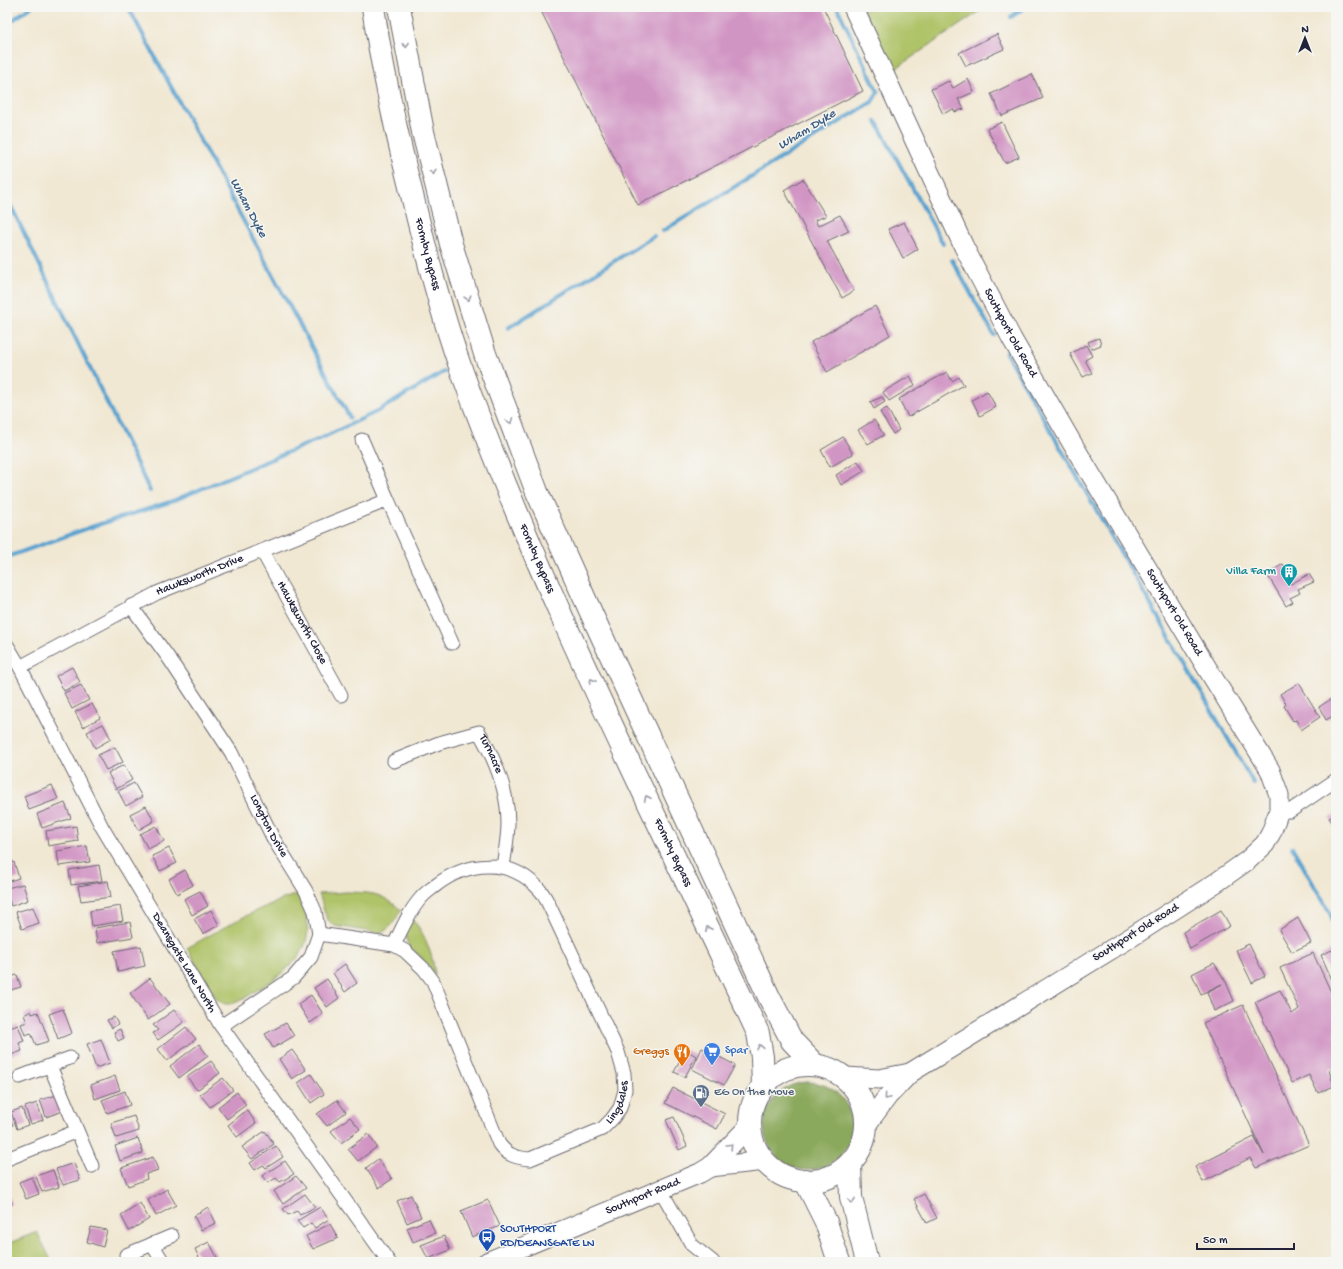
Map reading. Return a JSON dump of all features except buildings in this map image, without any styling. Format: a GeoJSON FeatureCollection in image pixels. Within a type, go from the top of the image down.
{"type":"FeatureCollection","features":[{"type":"Feature","properties":{"kind":"highway","name":"Formby Bypass"},"geometry":{"type":"LineString","coordinates":[[373,7],[397,137],[426,254],[462,370],[512,501],[568,631],[758,1033],[762,1057],[763,1086]]}},
{"type":"Feature","properties":{"kind":"highway"},"geometry":{"type":"LineString","coordinates":[[399,7],[423,132],[451,244],[485,354],[537,492],[593,617],[769,996],[792,1041],[815,1065]]}},
{"type":"Feature","properties":{"kind":"highway"},"geometry":{"type":"LineString","coordinates":[[815,1065],[831,1069],[845,1078],[857,1090],[864,1106],[866,1124],[864,1138],[859,1151],[850,1163],[837,1173],[821,1179],[804,1180],[790,1178],[776,1171],[765,1161],[754,1144],[750,1125],[753,1103],[763,1086],[778,1073],[796,1066],[815,1065]]}},
{"type":"Feature","properties":{"kind":"highway"},"geometry":{"type":"LineString","coordinates":[[850,1163],[851,1197],[867,1262]]}},
{"type":"Feature","properties":{"kind":"highway"},"geometry":{"type":"LineString","coordinates":[[804,1180],[826,1222],[839,1262]]}},
{"type":"Feature","properties":{"kind":"street","name":"Southport Old Road"},"geometry":{"type":"LineString","coordinates":[[853,7],[964,247],[1008,332],[1076,450],[1270,770],[1279,795],[1279,812],[1276,823],[1265,844],[1248,860],[1217,882],[1126,940],[910,1072]]}},
{"type":"Feature","properties":{"kind":"street"},"geometry":{"type":"LineString","coordinates":[[362,440],[452,643]]}},
{"type":"Feature","properties":{"kind":"street","name":"Hawksworth Drive"},"geometry":{"type":"LineString","coordinates":[[20,667],[157,593],[388,500]]}},
{"type":"Feature","properties":{"kind":"street","name":"Hawksworth Close"},"geometry":{"type":"LineString","coordinates":[[262,551],[341,695]]}},
{"type":"Feature","properties":{"kind":"street","name":"Longton Drive"},"geometry":{"type":"LineString","coordinates":[[131,606],[168,657],[231,752],[273,838],[306,891],[315,911],[320,934]]}},
{"type":"Feature","properties":{"kind":"street","name":"Deansgate Lane North"},"geometry":{"type":"LineString","coordinates":[[8,650],[20,667],[102,827],[198,990],[221,1026],[389,1262]]}},
{"type":"Feature","properties":{"kind":"street","name":"Turnacre"},"geometry":{"type":"LineString","coordinates":[[394,760],[439,743],[479,732],[500,778],[506,800],[508,823],[503,867]]}},
{"type":"Feature","properties":{"kind":"street"},"geometry":{"type":"LineString","coordinates":[[1279,812],[1290,811],[1336,780]]}},
{"type":"Feature","properties":{"kind":"street","name":"Lingdales"},"geometry":{"type":"LineString","coordinates":[[320,934],[394,945],[405,951],[424,969],[433,981],[498,1144],[510,1156],[519,1159],[530,1159],[602,1129],[612,1119],[620,1108],[625,1090],[624,1073],[618,1052],[546,898],[540,889],[530,881],[516,872],[503,867],[480,866],[462,870],[442,881],[421,897],[409,914],[394,945]]}},
{"type":"Feature","properties":{"kind":"street"},"geometry":{"type":"LineString","coordinates":[[221,1026],[293,978],[311,957],[320,934]]}},
{"type":"Feature","properties":{"kind":"street"},"geometry":{"type":"LineString","coordinates":[[20,1077],[70,1058]]}},
{"type":"Feature","properties":{"kind":"street"},"geometry":{"type":"LineString","coordinates":[[50,1066],[92,1166]]}},
{"type":"Feature","properties":{"kind":"street"},"geometry":{"type":"LineString","coordinates":[[845,1078],[879,1079],[910,1072]]}},
{"type":"Feature","properties":{"kind":"street"},"geometry":{"type":"LineString","coordinates":[[866,1124],[888,1096],[910,1072]]}},
{"type":"Feature","properties":{"kind":"street","name":"Southport Road"},"geometry":{"type":"LineString","coordinates":[[488,1262],[700,1173],[710,1167],[750,1125]]}},
{"type":"Feature","properties":{"kind":"street"},"geometry":{"type":"LineString","coordinates":[[7,1159],[77,1131]]}},
{"type":"Feature","properties":{"kind":"street","name":"Southport Road"},"geometry":{"type":"LineString","coordinates":[[710,1167],[765,1161]]}},
{"type":"Feature","properties":{"kind":"street"},"geometry":{"type":"LineString","coordinates":[[660,1189],[692,1246],[713,1262]]}},
{"type":"Feature","properties":{"kind":"street"},"geometry":{"type":"LineString","coordinates":[[126,1255],[172,1236]]}},
{"type":"Feature","properties":{"kind":"street"},"geometry":{"type":"LineString","coordinates":[[152,1244],[163,1262]]}},
{"type":"Feature","properties":{"kind":"green space"},"geometry":{"type":"Polygon","coordinates":[[[862,7],[986,7],[892,71],[862,7]]]}},
{"type":"Feature","properties":{"kind":"green space"},"geometry":{"type":"Polygon","coordinates":[[[346,892],[370,893],[387,900],[401,910],[390,927],[379,933],[335,926],[331,924],[324,912],[319,894],[346,892]]]}},
{"type":"Feature","properties":{"kind":"green space"},"geometry":{"type":"Polygon","coordinates":[[[297,894],[308,926],[307,939],[295,961],[273,980],[249,996],[233,1004],[225,1004],[220,1002],[214,995],[187,948],[255,912],[297,894]]]}},
{"type":"Feature","properties":{"kind":"green space"},"geometry":{"type":"Polygon","coordinates":[[[412,920],[421,930],[428,945],[433,961],[435,975],[407,942],[406,933],[412,920]]]}},
{"type":"Feature","properties":{"kind":"green space"},"geometry":{"type":"Polygon","coordinates":[[[808,1082],[825,1085],[839,1095],[849,1109],[852,1126],[849,1143],[839,1157],[825,1167],[808,1170],[791,1167],[777,1157],[767,1143],[764,1126],[767,1109],[777,1095],[791,1085],[808,1082]]]}},
{"type":"Feature","properties":{"kind":"green space"},"geometry":{"type":"Polygon","coordinates":[[[37,1232],[52,1262],[7,1262],[7,1244],[37,1232]]]}},
{"type":"Feature","properties":{"kind":"waterway","name":"Wham Dyke"},"geometry":{"type":"LineString","coordinates":[[7,24],[31,7]]}},
{"type":"Feature","properties":{"kind":"waterway","name":"Wham Dyke"},"geometry":{"type":"LineString","coordinates":[[128,7],[350,418]]}},
{"type":"Feature","properties":{"kind":"waterway","name":"Wham Dyke"},"geometry":{"type":"LineString","coordinates":[[663,231],[872,102],[878,92],[837,7]]}},
{"type":"Feature","properties":{"kind":"waterway"},"geometry":{"type":"LineString","coordinates":[[1011,17],[1025,7]]}},
{"type":"Feature","properties":{"kind":"waterway"},"geometry":{"type":"LineString","coordinates":[[876,121],[943,244]]}},
{"type":"Feature","properties":{"kind":"waterway","name":"Wham Dyke"},"geometry":{"type":"LineString","coordinates":[[7,198],[150,491]]}},
{"type":"Feature","properties":{"kind":"waterway"},"geometry":{"type":"LineString","coordinates":[[508,328],[654,236]]}},
{"type":"Feature","properties":{"kind":"waterway"},"geometry":{"type":"LineString","coordinates":[[952,260],[994,335]]}},
{"type":"Feature","properties":{"kind":"waterway"},"geometry":{"type":"LineString","coordinates":[[1006,353],[1254,784]]}},
{"type":"Feature","properties":{"kind":"waterway"},"geometry":{"type":"LineString","coordinates":[[7,557],[94,526],[170,502],[324,437],[376,412],[444,372]]}},
{"type":"Feature","properties":{"kind":"waterway"},"geometry":{"type":"LineString","coordinates":[[1292,847],[1330,913],[1336,928]]}},
{"type":"Feature","properties":{"kind":"place","name":"Villa Farm"},"geometry":{"type":"Point","coordinates":[1289,587]}},
{"type":"Feature","properties":{"kind":"place","name":"Spar"},"geometry":{"type":"Point","coordinates":[712,1066]}},
{"type":"Feature","properties":{"kind":"place","name":"Greggs"},"geometry":{"type":"Point","coordinates":[682,1067]}},
{"type":"Feature","properties":{"kind":"place","name":"EG On the Move"},"geometry":{"type":"Point","coordinates":[701,1108]}},
{"type":"Feature","properties":{"kind":"place","name":"SOUTHPORT RD/DEANSGATE LN"},"geometry":{"type":"Point","coordinates":[487,1252]}}]}
